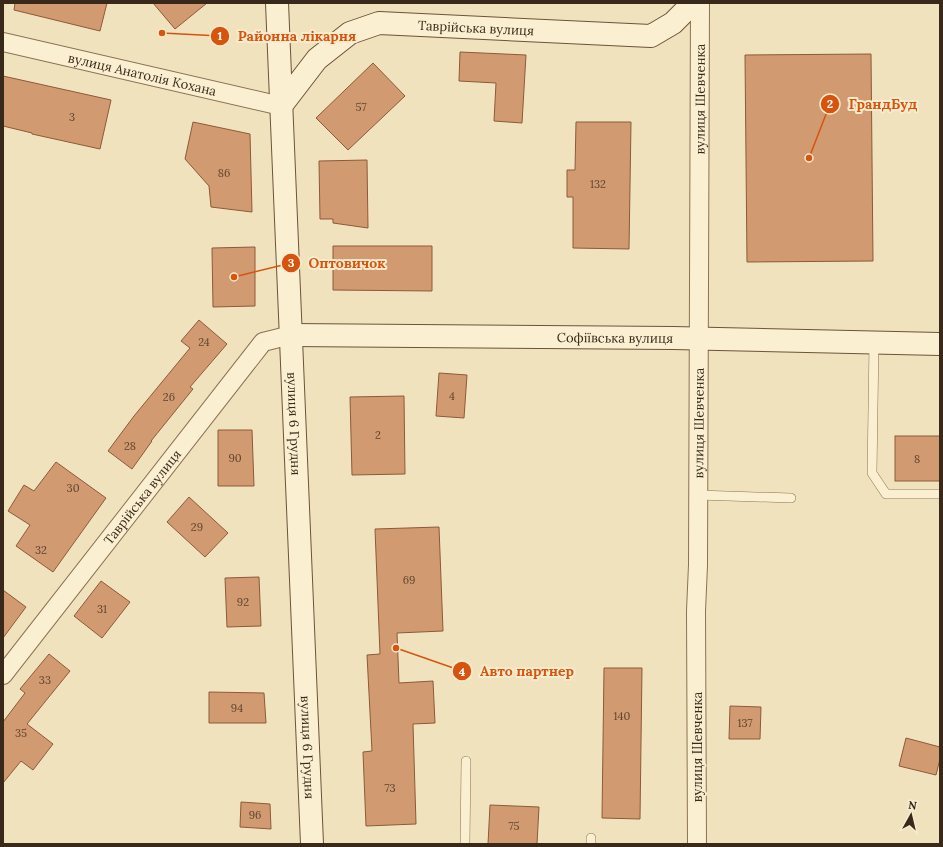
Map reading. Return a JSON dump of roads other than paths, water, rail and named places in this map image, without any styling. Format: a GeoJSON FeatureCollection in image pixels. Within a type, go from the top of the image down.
{"type":"FeatureCollection","features":[{"type":"Feature","properties":{"kind":"street","name":"вулиця 6 Грудня"},"geometry":{"type":"LineString","coordinates":[[277,3],[312,844]]}},
{"type":"Feature","properties":{"kind":"street","name":"Таврійська вулиця"},"geometry":{"type":"LineString","coordinates":[[281,106],[317,59],[350,33],[379,23],[651,36],[673,23],[693,3]]}},
{"type":"Feature","properties":{"kind":"street","name":"вулиця Шевченка"},"geometry":{"type":"LineString","coordinates":[[697,844],[696,611],[702,566],[698,495],[700,3]]}},
{"type":"Feature","properties":{"kind":"street","name":"вулиця Анатолія Кохана"},"geometry":{"type":"LineString","coordinates":[[3,42],[281,106]]}},
{"type":"Feature","properties":{"kind":"street","name":"Таврійська вулиця"},"geometry":{"type":"LineString","coordinates":[[3,675],[263,342],[291,335]]}},
{"type":"Feature","properties":{"kind":"street","name":"Софіївська вулиця"},"geometry":{"type":"LineString","coordinates":[[291,335],[699,339],[940,344]]}},
{"type":"Feature","properties":{"kind":"lane"},"geometry":{"type":"LineString","coordinates":[[874,343],[872,473],[886,494],[940,494]]}},
{"type":"Feature","properties":{"kind":"lane"},"geometry":{"type":"LineString","coordinates":[[698,495],[791,498]]}},
{"type":"Feature","properties":{"kind":"lane"},"geometry":{"type":"LineString","coordinates":[[465,844],[466,761]]}},
{"type":"Feature","properties":{"kind":"place","name":"Районна лікарня"},"geometry":{"type":"Point","coordinates":[162,33]}},
{"type":"Feature","properties":{"kind":"place","name":"ГрандБуд"},"geometry":{"type":"Point","coordinates":[809,158]}},
{"type":"Feature","properties":{"kind":"place","name":"Оптовичок"},"geometry":{"type":"Point","coordinates":[234,277]}},
{"type":"Feature","properties":{"kind":"place","name":"Авто партнер"},"geometry":{"type":"Point","coordinates":[396,648]}}]}
